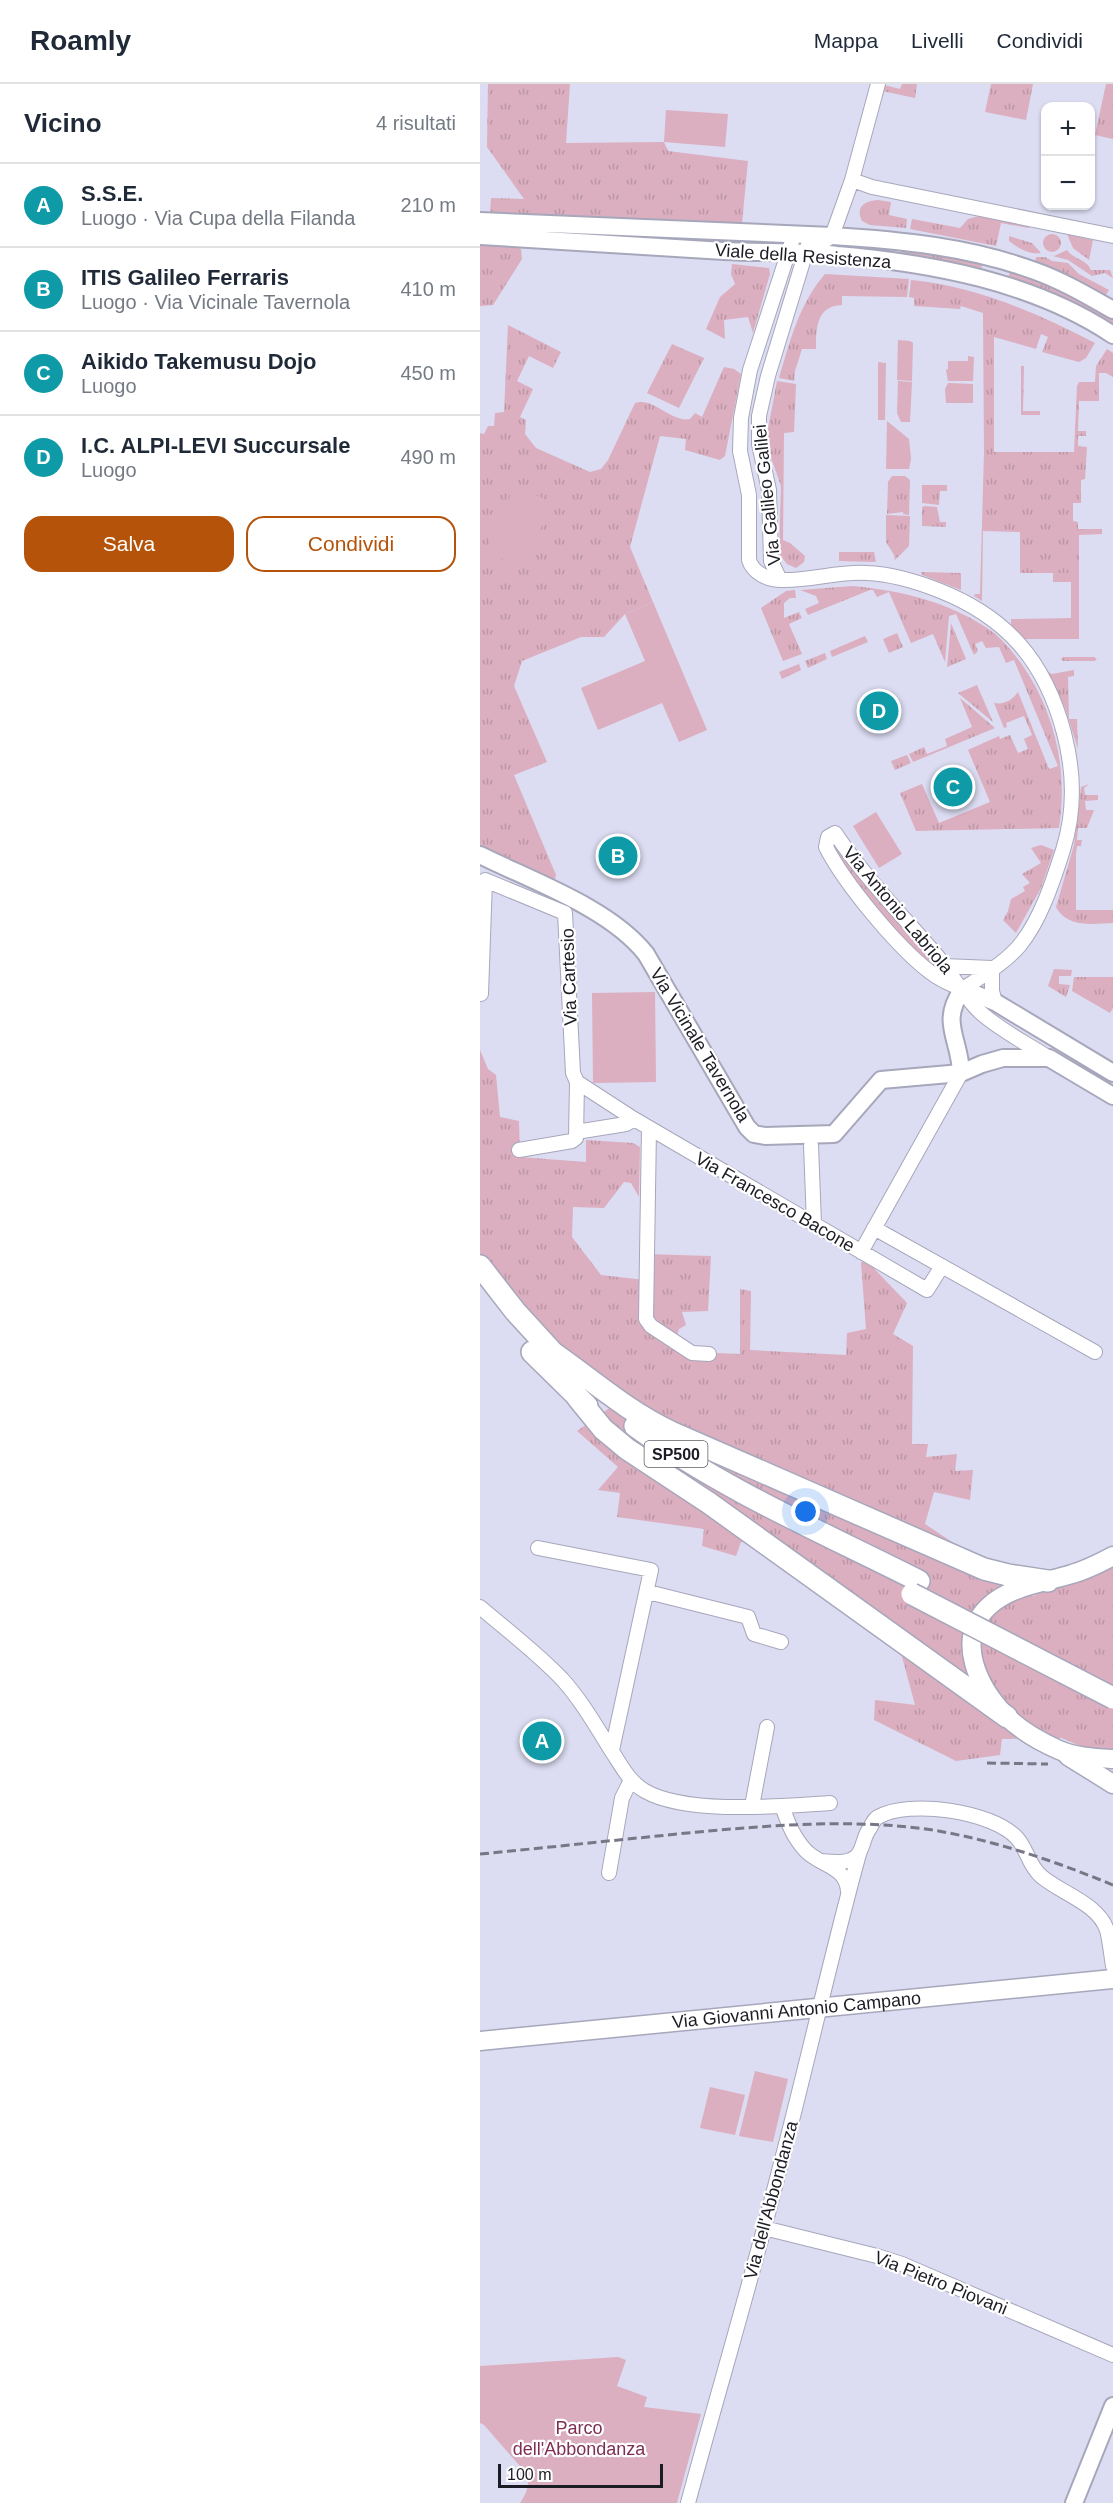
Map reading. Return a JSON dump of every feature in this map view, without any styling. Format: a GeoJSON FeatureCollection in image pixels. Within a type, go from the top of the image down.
{"type":"FeatureCollection","features":[{"type":"Feature","properties":{"kind":"highway","name":"SP500"},"geometry":{"type":"LineString","coordinates":[[480,1266],[549,1350],[609,1406],[669,1450],[1113,1698]]}},
{"type":"Feature","properties":{"kind":"highway","name":"SP500"},"geometry":{"type":"LineString","coordinates":[[480,1290],[538,1359],[577,1397],[626,1437],[682,1474],[915,1588],[1113,1681]]}},
{"type":"Feature","properties":{"kind":"highway"},"geometry":{"type":"LineString","coordinates":[[549,1350],[589,1377],[629,1410],[671,1432],[984,1569],[1048,1581]]}},
{"type":"Feature","properties":{"kind":"highway"},"geometry":{"type":"LineString","coordinates":[[577,1397],[603,1429],[627,1449],[709,1503],[1007,1717]]}},
{"type":"Feature","properties":{"kind":"main road"},"geometry":{"type":"LineString","coordinates":[[1113,1556],[1074,1574],[1002,1596],[978,1618],[972,1635],[971,1653],[977,1674],[989,1695],[1007,1717],[1032,1735],[1062,1751],[1113,1784]]}},
{"type":"Feature","properties":{"kind":"main road"},"geometry":{"type":"LineString","coordinates":[[1062,1751],[1113,1759]]}},
{"type":"Feature","properties":{"kind":"main road","name":"Via Giovanni Antonio Campano"},"geometry":{"type":"LineString","coordinates":[[480,2041],[1113,1979]]}},
{"type":"Feature","properties":{"kind":"street"},"geometry":{"type":"LineString","coordinates":[[796,253],[832,236],[850,186],[878,84]]}},
{"type":"Feature","properties":{"kind":"street"},"geometry":{"type":"LineString","coordinates":[[850,186],[860,192],[872,187],[1113,236]]}},
{"type":"Feature","properties":{"kind":"street","name":"Viale della Resistenza"},"geometry":{"type":"LineString","coordinates":[[480,221],[889,239],[992,258],[1035,271],[1070,286],[1113,310]]}},
{"type":"Feature","properties":{"kind":"street","name":"Via Galileo Galilei"},"geometry":{"type":"LineString","coordinates":[[780,580],[771,561],[768,490],[758,426],[796,253],[794,235]]}},
{"type":"Feature","properties":{"kind":"street","name":"Via Galileo Galilei"},"geometry":{"type":"LineString","coordinates":[[811,235],[796,253],[750,370],[741,418],[740,444],[749,495],[749,560],[751,566],[758,573],[780,580],[852,573],[904,578],[976,606],[1001,625],[1033,661],[1057,712],[1064,736],[1072,784],[1069,824],[1055,875],[1034,922],[1020,945],[963,990]]}},
{"type":"Feature","properties":{"kind":"street","name":"Viale della Resistenza"},"geometry":{"type":"LineString","coordinates":[[480,236],[842,255],[896,261],[983,279],[1076,312],[1113,335]]}},
{"type":"Feature","properties":{"kind":"street"},"geometry":{"type":"LineString","coordinates":[[832,236],[842,255]]}},
{"type":"Feature","properties":{"kind":"street","name":"Via Antonio Labriola"},"geometry":{"type":"LineString","coordinates":[[1113,1073],[995,1002],[963,990],[930,972],[895,939],[841,872],[826,847],[828,837],[835,833],[855,862],[944,966],[963,990],[981,1012],[1049,1058],[1113,1096]]}},
{"type":"Feature","properties":{"kind":"street","name":"Via Vicinale Tavernola"},"geometry":{"type":"LineString","coordinates":[[480,855],[601,914],[636,941],[646,954],[747,1127],[754,1134],[765,1136],[834,1134],[881,1080],[961,1074]]}},
{"type":"Feature","properties":{"kind":"street","name":"Via Cartesio"},"geometry":{"type":"LineString","coordinates":[[481,994],[485,880],[565,913],[573,1073],[577,1082],[576,1132]]}},
{"type":"Feature","properties":{"kind":"street"},"geometry":{"type":"LineString","coordinates":[[944,966],[992,968],[992,991],[995,1002]]}},
{"type":"Feature","properties":{"kind":"street"},"geometry":{"type":"LineString","coordinates":[[963,990],[950,1011],[961,1074],[982,1064],[1003,1058],[1049,1058]]}},
{"type":"Feature","properties":{"kind":"street","name":"Via Francesco Bacone"},"geometry":{"type":"LineString","coordinates":[[577,1082],[649,1128],[861,1252],[961,1074]]}},
{"type":"Feature","properties":{"kind":"street"},"geometry":{"type":"LineString","coordinates":[[519,1150],[574,1141],[576,1132],[626,1124],[634,1119]]}},
{"type":"Feature","properties":{"kind":"street"},"geometry":{"type":"LineString","coordinates":[[649,1128],[646,1319],[651,1326],[692,1353],[709,1354]]}},
{"type":"Feature","properties":{"kind":"street"},"geometry":{"type":"LineString","coordinates":[[811,1145],[814,1224]]}},
{"type":"Feature","properties":{"kind":"street"},"geometry":{"type":"LineString","coordinates":[[874,1228],[1095,1352]]}},
{"type":"Feature","properties":{"kind":"street"},"geometry":{"type":"LineString","coordinates":[[861,1252],[927,1290],[942,1266]]}},
{"type":"Feature","properties":{"kind":"street"},"geometry":{"type":"LineString","coordinates":[[538,1548],[651,1570],[612,1750]]}},
{"type":"Feature","properties":{"kind":"street"},"geometry":{"type":"LineString","coordinates":[[648,1592],[748,1617],[754,1635],[781,1642]]}},
{"type":"Feature","properties":{"kind":"street"},"geometry":{"type":"LineString","coordinates":[[480,1607],[562,1679],[631,1780],[645,1791],[661,1798],[693,1804],[782,1806],[830,1803]]}},
{"type":"Feature","properties":{"kind":"street"},"geometry":{"type":"LineString","coordinates":[[752,1806],[767,1727]]}},
{"type":"Feature","properties":{"kind":"street"},"geometry":{"type":"LineString","coordinates":[[609,1873],[622,1798],[631,1780]]}},
{"type":"Feature","properties":{"kind":"street"},"geometry":{"type":"LineString","coordinates":[[782,1806],[790,1832],[811,1856],[841,1873],[846,1881],[847,1896]]}},
{"type":"Feature","properties":{"kind":"street","name":"Via dell'Abbondanza"},"geometry":{"type":"LineString","coordinates":[[688,2503],[764,2228],[847,1896],[867,1832],[876,1818],[897,1810],[935,1808],[969,1815],[999,1826],[1017,1838],[1035,1872],[1097,1914],[1106,1928],[1113,1966]]}},
{"type":"Feature","properties":{"kind":"street"},"geometry":{"type":"LineString","coordinates":[[821,1861],[847,1861],[859,1854]]}},
{"type":"Feature","properties":{"kind":"street","name":"Via Pietro Piovani"},"geometry":{"type":"LineString","coordinates":[[764,2228],[877,2256],[902,2265],[1113,2355]]}},
{"type":"Feature","properties":{"kind":"street"},"geometry":{"type":"LineString","coordinates":[[1074,2503],[1113,2406]]}},
{"type":"Feature","properties":{"kind":"street"},"geometry":{"type":"LineString","coordinates":[[1086,2503],[1113,2433]]}},
{"type":"Feature","properties":{"kind":"green space"},"geometry":{"type":"Polygon","coordinates":[[[488,84],[570,84],[566,143],[664,142],[668,151],[748,161],[742,223],[592,219],[490,213],[491,198],[524,199],[487,147],[488,84]]]}},
{"type":"Feature","properties":{"kind":"green space"},"geometry":{"type":"Polygon","coordinates":[[[902,84],[917,84],[915,98],[882,91],[884,85],[900,89],[902,84]]]}},
{"type":"Feature","properties":{"kind":"green space"},"geometry":{"type":"Polygon","coordinates":[[[991,84],[1033,84],[1026,120],[985,112],[991,84]]]}},
{"type":"Feature","properties":{"kind":"green space"},"geometry":{"type":"Polygon","coordinates":[[[1106,84],[1113,84],[1113,139],[1095,135],[1106,84]]]}},
{"type":"Feature","properties":{"kind":"green space"},"geometry":{"type":"Polygon","coordinates":[[[666,110],[728,114],[725,147],[664,142],[666,110]]]}},
{"type":"Feature","properties":{"kind":"green space"},"geometry":{"type":"Polygon","coordinates":[[[878,200],[891,202],[889,215],[907,219],[906,228],[870,225],[862,221],[860,212],[862,205],[878,200]]]}},
{"type":"Feature","properties":{"kind":"green space"},"geometry":{"type":"Polygon","coordinates":[[[979,216],[1029,226],[1029,228],[1001,223],[996,246],[910,229],[912,219],[960,228],[968,219],[979,216]]]}},
{"type":"Feature","properties":{"kind":"green space"},"geometry":{"type":"Polygon","coordinates":[[[1048,234],[1056,234],[1061,239],[1059,250],[1048,252],[1043,247],[1043,239],[1048,234]]]}},
{"type":"Feature","properties":{"kind":"green space"},"geometry":{"type":"Polygon","coordinates":[[[1067,234],[1093,240],[1089,260],[1073,248],[1067,234]]]}},
{"type":"Feature","properties":{"kind":"green space"},"geometry":{"type":"Polygon","coordinates":[[[1009,236],[1032,243],[1041,253],[1032,253],[1020,248],[1009,241],[1009,236]]]}},
{"type":"Feature","properties":{"kind":"green space"},"geometry":{"type":"Polygon","coordinates":[[[480,240],[508,243],[521,249],[522,259],[493,305],[480,306],[480,240]]]}},
{"type":"Feature","properties":{"kind":"green space"},"geometry":{"type":"Polygon","coordinates":[[[901,249],[941,254],[983,263],[981,270],[940,260],[901,255],[901,249]]]}},
{"type":"Feature","properties":{"kind":"green space"},"geometry":{"type":"Polygon","coordinates":[[[1067,250],[1087,264],[1091,270],[1110,270],[1113,278],[1105,273],[1092,276],[1068,260],[1049,255],[1054,256],[1067,250]]]}},
{"type":"Feature","properties":{"kind":"green space"},"geometry":{"type":"Polygon","coordinates":[[[1036,257],[1068,263],[1079,274],[1109,290],[1106,295],[1035,262],[1036,257]]]}},
{"type":"Feature","properties":{"kind":"green space"},"geometry":{"type":"Polygon","coordinates":[[[732,264],[769,268],[770,274],[753,333],[748,317],[724,320],[725,339],[706,329],[720,297],[735,284],[731,274],[732,264]]]}},
{"type":"Feature","properties":{"kind":"green space"},"geometry":{"type":"Polygon","coordinates":[[[1010,271],[1062,290],[1113,318],[1113,326],[1008,278],[1010,271]]]}},
{"type":"Feature","properties":{"kind":"green space"},"geometry":{"type":"Polygon","coordinates":[[[825,274],[909,279],[907,297],[842,296],[842,305],[827,309],[819,320],[816,349],[802,349],[794,381],[779,378],[802,310],[825,274]]]}},
{"type":"Feature","properties":{"kind":"green space"},"geometry":{"type":"Polygon","coordinates":[[[911,280],[959,288],[1006,302],[1095,343],[1086,358],[1079,362],[1042,352],[1048,337],[1041,334],[1036,349],[994,337],[994,452],[1074,452],[1077,386],[1079,382],[1095,382],[1096,366],[1107,349],[1113,353],[1113,377],[1106,373],[1099,373],[1099,401],[1079,401],[1078,431],[1086,431],[1086,436],[1078,436],[1078,446],[1087,447],[1085,479],[1081,480],[1081,503],[1073,503],[1073,521],[1078,522],[1078,529],[1102,529],[1102,534],[1079,535],[1079,573],[1020,573],[1020,532],[983,531],[982,601],[974,596],[980,594],[984,452],[983,313],[961,306],[960,309],[914,306],[914,298],[909,297],[911,280]]]}},
{"type":"Feature","properties":{"kind":"green space"},"geometry":{"type":"Polygon","coordinates":[[[508,325],[561,352],[553,368],[529,356],[517,381],[533,389],[520,417],[526,420],[525,434],[536,448],[590,472],[601,469],[608,460],[635,403],[642,402],[656,406],[683,419],[690,419],[695,413],[702,417],[724,367],[734,369],[741,374],[725,456],[720,460],[685,450],[686,439],[660,436],[630,547],[653,602],[625,614],[604,637],[581,637],[522,661],[514,686],[547,762],[514,775],[556,875],[552,880],[480,846],[480,433],[484,434],[488,426],[494,426],[495,413],[504,412],[508,325]]]}},
{"type":"Feature","properties":{"kind":"green space"},"geometry":{"type":"Polygon","coordinates":[[[898,340],[913,343],[912,381],[897,380],[898,340]]]}},
{"type":"Feature","properties":{"kind":"green space"},"geometry":{"type":"Polygon","coordinates":[[[672,344],[704,358],[679,408],[647,393],[672,344]]]}},
{"type":"Feature","properties":{"kind":"green space"},"geometry":{"type":"Polygon","coordinates":[[[968,356],[974,357],[973,381],[948,381],[946,370],[948,361],[968,361],[968,356]]]}},
{"type":"Feature","properties":{"kind":"green space"},"geometry":{"type":"Polygon","coordinates":[[[878,362],[886,363],[885,420],[878,420],[878,362]]]}},
{"type":"Feature","properties":{"kind":"green space"},"geometry":{"type":"Polygon","coordinates":[[[1021,366],[1024,366],[1023,411],[1040,411],[1040,415],[1021,415],[1021,366]]]}},
{"type":"Feature","properties":{"kind":"green space"},"geometry":{"type":"Polygon","coordinates":[[[777,381],[796,384],[794,432],[784,433],[783,540],[805,556],[804,562],[796,568],[787,564],[779,554],[781,486],[768,449],[767,434],[777,381]]]}},
{"type":"Feature","properties":{"kind":"green space"},"geometry":{"type":"Polygon","coordinates":[[[898,381],[912,382],[910,422],[901,422],[897,413],[898,381]]]}},
{"type":"Feature","properties":{"kind":"green space"},"geometry":{"type":"Polygon","coordinates":[[[948,383],[973,384],[973,403],[946,403],[945,389],[948,383]]]}},
{"type":"Feature","properties":{"kind":"green space"},"geometry":{"type":"Polygon","coordinates":[[[887,421],[909,439],[911,459],[909,469],[886,469],[887,421]]]}},
{"type":"Feature","properties":{"kind":"green space"},"geometry":{"type":"Polygon","coordinates":[[[892,476],[905,476],[910,480],[909,515],[903,512],[887,514],[888,482],[892,476]]]}},
{"type":"Feature","properties":{"kind":"green space"},"geometry":{"type":"Polygon","coordinates":[[[922,485],[947,485],[947,491],[940,491],[939,505],[922,503],[922,485]]]}},
{"type":"Feature","properties":{"kind":"green space"},"geometry":{"type":"Polygon","coordinates":[[[514,486],[552,502],[524,568],[486,552],[514,486]]]}},
{"type":"Feature","properties":{"kind":"green space"},"geometry":{"type":"Polygon","coordinates":[[[922,507],[937,507],[940,522],[946,522],[946,527],[922,526],[922,507]]]}},
{"type":"Feature","properties":{"kind":"green space"},"geometry":{"type":"Polygon","coordinates":[[[886,515],[910,516],[909,546],[895,560],[886,542],[886,515]]]}},
{"type":"Feature","properties":{"kind":"green space"},"geometry":{"type":"Polygon","coordinates":[[[839,552],[874,552],[876,562],[839,561],[839,552]]]}},
{"type":"Feature","properties":{"kind":"green space"},"geometry":{"type":"Polygon","coordinates":[[[921,572],[961,573],[961,590],[922,575],[921,572]]]}},
{"type":"Feature","properties":{"kind":"green space"},"geometry":{"type":"Polygon","coordinates":[[[1053,573],[1079,573],[1079,639],[1024,639],[1011,625],[1011,619],[1071,618],[1071,582],[1053,582],[1053,573]]]}},
{"type":"Feature","properties":{"kind":"green space"},"geometry":{"type":"Polygon","coordinates":[[[852,586],[906,594],[941,605],[975,620],[1007,645],[1021,663],[1043,701],[1056,742],[1062,784],[1059,828],[916,831],[900,793],[922,784],[939,823],[990,802],[968,750],[999,736],[1000,739],[1010,735],[1018,753],[1028,749],[1024,739],[1032,735],[1024,716],[1006,723],[1007,727],[1004,728],[994,703],[1008,701],[1018,692],[1049,769],[1058,766],[1014,660],[1006,663],[999,647],[986,648],[982,641],[975,644],[978,651],[974,655],[956,614],[949,616],[945,662],[933,634],[911,643],[889,592],[877,597],[873,590],[870,590],[808,615],[805,609],[819,603],[816,596],[800,590],[852,586]]]}},
{"type":"Feature","properties":{"kind":"green space"},"geometry":{"type":"Polygon","coordinates":[[[795,590],[796,598],[790,598],[784,603],[784,618],[799,612],[802,618],[789,624],[802,654],[783,661],[761,608],[786,591],[795,590]]]}},
{"type":"Feature","properties":{"kind":"green space"},"geometry":{"type":"Polygon","coordinates":[[[653,602],[707,730],[679,742],[662,703],[598,730],[581,688],[645,661],[625,614],[653,602]]]}},
{"type":"Feature","properties":{"kind":"green space"},"geometry":{"type":"Polygon","coordinates":[[[951,623],[966,659],[947,667],[951,623]]]}},
{"type":"Feature","properties":{"kind":"green space"},"geometry":{"type":"Polygon","coordinates":[[[897,633],[903,647],[889,653],[883,639],[897,633]]]}},
{"type":"Feature","properties":{"kind":"green space"},"geometry":{"type":"Polygon","coordinates":[[[865,636],[868,642],[832,657],[830,651],[865,636]]]}},
{"type":"Feature","properties":{"kind":"green space"},"geometry":{"type":"Polygon","coordinates":[[[825,653],[827,659],[808,668],[805,661],[825,653]]]}},
{"type":"Feature","properties":{"kind":"green space"},"geometry":{"type":"Polygon","coordinates":[[[1063,657],[1094,657],[1097,659],[1094,661],[1063,661],[1061,659],[1063,657]]]}},
{"type":"Feature","properties":{"kind":"green space"},"geometry":{"type":"Polygon","coordinates":[[[799,664],[801,670],[782,679],[779,672],[799,664]]]}},
{"type":"Feature","properties":{"kind":"green space"},"geometry":{"type":"Polygon","coordinates":[[[1074,670],[1074,676],[1068,677],[1069,719],[1077,719],[1078,749],[1065,708],[1046,671],[1052,674],[1074,670]]]}},
{"type":"Feature","properties":{"kind":"green space"},"geometry":{"type":"Polygon","coordinates":[[[977,685],[993,722],[958,693],[977,685]]]}},
{"type":"Feature","properties":{"kind":"green space"},"geometry":{"type":"Polygon","coordinates":[[[960,698],[995,728],[913,762],[909,754],[924,747],[927,754],[947,746],[945,739],[972,727],[960,698]]]}},
{"type":"Feature","properties":{"kind":"green space"},"geometry":{"type":"Polygon","coordinates":[[[907,755],[911,763],[895,770],[891,761],[907,755]]]}},
{"type":"Feature","properties":{"kind":"green space"},"geometry":{"type":"Polygon","coordinates":[[[1089,784],[1084,788],[1085,795],[1098,795],[1098,800],[1085,801],[1086,810],[1094,810],[1087,828],[1078,828],[1077,840],[1082,840],[1081,846],[1077,846],[1076,854],[1076,910],[1113,910],[1113,923],[1074,922],[1061,914],[1056,907],[1074,845],[1081,787],[1089,784]]]}},
{"type":"Feature","properties":{"kind":"green space"},"geometry":{"type":"Polygon","coordinates":[[[876,812],[902,854],[879,868],[853,826],[876,812]]]}},
{"type":"Feature","properties":{"kind":"green space"},"geometry":{"type":"Polygon","coordinates":[[[833,843],[878,901],[930,956],[935,965],[933,966],[918,953],[879,910],[832,848],[833,843]]]}},
{"type":"Feature","properties":{"kind":"green space"},"geometry":{"type":"Polygon","coordinates":[[[1041,845],[1054,850],[1041,888],[1016,933],[1003,920],[1011,899],[1025,891],[1023,887],[1030,883],[1022,874],[1041,863],[1031,848],[1041,845]]]}},
{"type":"Feature","properties":{"kind":"green space"},"geometry":{"type":"Polygon","coordinates":[[[1054,969],[1072,970],[1071,976],[1059,976],[1059,984],[1070,985],[1066,997],[1048,986],[1054,969]]]}},
{"type":"Feature","properties":{"kind":"green space"},"geometry":{"type":"Polygon","coordinates":[[[1074,977],[1113,977],[1113,1008],[1110,1013],[1072,991],[1074,977]]]}},
{"type":"Feature","properties":{"kind":"green space"},"geometry":{"type":"Polygon","coordinates":[[[655,992],[656,1082],[593,1083],[592,993],[655,992]]]}},
{"type":"Feature","properties":{"kind":"green space"},"geometry":{"type":"Polygon","coordinates":[[[480,1050],[488,1069],[496,1075],[500,1117],[519,1121],[520,1157],[586,1162],[586,1140],[633,1143],[640,1147],[639,1197],[631,1183],[624,1182],[604,1208],[573,1207],[572,1237],[601,1275],[645,1280],[646,1254],[711,1256],[708,1311],[682,1312],[686,1325],[679,1329],[675,1341],[691,1352],[740,1354],[740,1289],[751,1291],[750,1350],[846,1355],[847,1333],[866,1329],[861,1263],[865,1259],[907,1303],[893,1334],[913,1346],[912,1444],[928,1444],[926,1457],[957,1454],[955,1471],[973,1470],[970,1500],[934,1492],[925,1524],[1033,1596],[1113,1561],[1113,1761],[1062,1738],[1002,1739],[1000,1755],[956,1761],[874,1720],[875,1700],[915,1705],[901,1653],[754,1542],[741,1542],[736,1556],[702,1546],[704,1529],[617,1517],[620,1493],[598,1490],[618,1467],[577,1431],[622,1399],[580,1365],[499,1285],[480,1256],[480,1050]]]}},
{"type":"Feature","properties":{"kind":"green space"},"geometry":{"type":"Polygon","coordinates":[[[755,2071],[788,2079],[773,2142],[739,2136],[755,2071]]]}},
{"type":"Feature","properties":{"kind":"green space"},"geometry":{"type":"Polygon","coordinates":[[[710,2087],[745,2095],[735,2135],[700,2128],[710,2087]]]}},
{"type":"Feature","properties":{"kind":"green space","name":"Parco dell'Abbondanza"},"geometry":{"type":"Polygon","coordinates":[[[618,2357],[626,2360],[617,2386],[647,2397],[644,2407],[701,2414],[677,2503],[520,2503],[527,2488],[528,2480],[525,2472],[480,2423],[480,2366],[618,2357]]]}},
{"type":"Feature","properties":{"kind":"railway"},"geometry":{"type":"LineString","coordinates":[[987,1763],[1048,1764]]}},
{"type":"Feature","properties":{"kind":"railway"},"geometry":{"type":"LineString","coordinates":[[480,1854],[755,1827],[869,1824],[926,1829],[974,1838],[1044,1859],[1113,1885]]}},
{"type":"Feature","properties":{"kind":"place","name":"I.C. ALPI-LEVI Succursale"},"geometry":{"type":"Point","coordinates":[879,711]}},
{"type":"Feature","properties":{"kind":"place","name":"Aikido Takemusu Dojo"},"geometry":{"type":"Point","coordinates":[953,787]}},
{"type":"Feature","properties":{"kind":"place","name":"ITIS Galileo Ferraris"},"geometry":{"type":"Point","coordinates":[618,856]}},
{"type":"Feature","properties":{"kind":"place","name":"S.S.E."},"geometry":{"type":"Point","coordinates":[542,1741]}}]}
